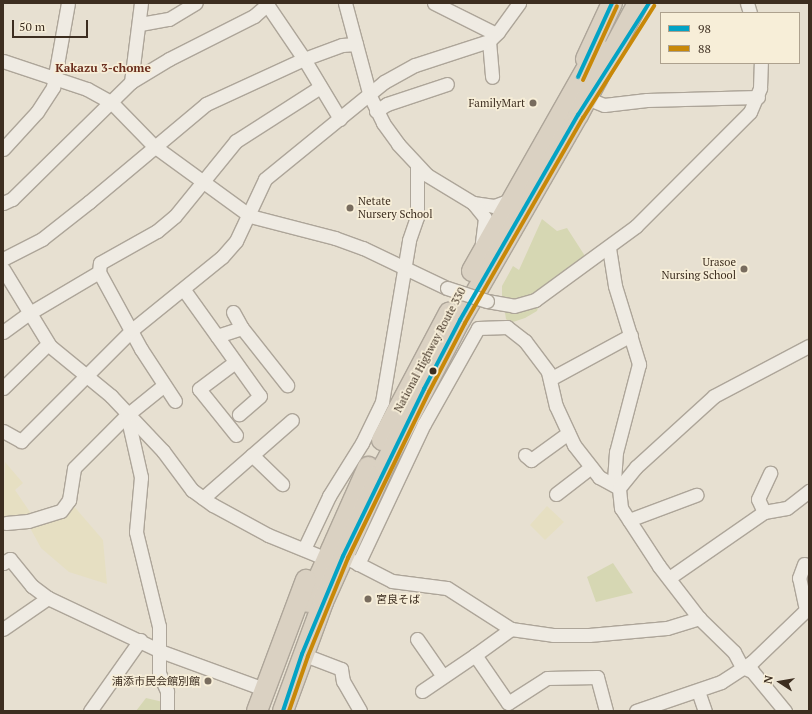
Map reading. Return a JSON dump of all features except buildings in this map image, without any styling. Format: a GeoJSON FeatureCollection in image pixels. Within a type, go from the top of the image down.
{"type":"FeatureCollection","features":[{"type":"Feature","properties":{"kind":"highway"},"geometry":{"type":"LineString","coordinates":[[578,107],[612,3]]}},
{"type":"Feature","properties":{"kind":"highway","name":"National Highway Route 330"},"geometry":{"type":"LineString","coordinates":[[268,711],[295,636],[352,502],[408,387],[513,199],[578,107],[622,3]]}},
{"type":"Feature","properties":{"kind":"highway","name":"National Highway Route 330"},"geometry":{"type":"LineString","coordinates":[[283,711],[302,654],[350,560],[385,464],[457,327],[578,107],[638,3]]}},
{"type":"Feature","properties":{"kind":"highway"},"geometry":{"type":"LineString","coordinates":[[578,107],[649,3]]}},
{"type":"Feature","properties":{"kind":"highway"},"geometry":{"type":"LineString","coordinates":[[256,711],[310,552],[352,502]]}},
{"type":"Feature","properties":{"kind":"street"},"geometry":{"type":"LineString","coordinates":[[3,149],[37,112],[56,80],[68,3]]}},
{"type":"Feature","properties":{"kind":"street"},"geometry":{"type":"LineString","coordinates":[[131,82],[140,24],[141,3]]}},
{"type":"Feature","properties":{"kind":"street"},"geometry":{"type":"LineString","coordinates":[[140,24],[169,19],[196,3]]}},
{"type":"Feature","properties":{"kind":"street"},"geometry":{"type":"LineString","coordinates":[[345,3],[370,96],[376,111],[390,134],[417,165],[433,179],[473,202],[494,206],[513,199]]}},
{"type":"Feature","properties":{"kind":"street"},"geometry":{"type":"LineString","coordinates":[[434,3],[492,38]]}},
{"type":"Feature","properties":{"kind":"street"},"geometry":{"type":"LineString","coordinates":[[3,431],[21,441],[130,331],[184,290],[236,241],[250,216],[265,179],[340,118],[370,96],[384,82],[415,65],[492,38],[519,3]]}},
{"type":"Feature","properties":{"kind":"street"},"geometry":{"type":"LineString","coordinates":[[3,203],[12,199],[112,103],[131,82],[168,59],[254,16],[267,4],[304,59],[340,118]]}},
{"type":"Feature","properties":{"kind":"street"},"geometry":{"type":"LineString","coordinates":[[492,38],[492,77]]}},
{"type":"Feature","properties":{"kind":"street"},"geometry":{"type":"LineString","coordinates":[[3,259],[42,239],[89,202],[206,104],[304,59],[342,45],[356,44]]}},
{"type":"Feature","properties":{"kind":"street"},"geometry":{"type":"LineString","coordinates":[[3,60],[56,80],[87,89],[112,103],[154,146],[202,183],[250,216],[335,238],[381,256],[404,269],[446,288],[487,301],[514,306],[535,300],[610,248],[636,226],[736,128],[750,112],[758,97],[762,64]]}},
{"type":"Feature","properties":{"kind":"street"},"geometry":{"type":"LineString","coordinates":[[376,111],[387,104],[447,84]]}},
{"type":"Feature","properties":{"kind":"street"},"geometry":{"type":"LineString","coordinates":[[175,401],[163,386],[130,331],[99,272],[100,263],[157,230],[175,216],[236,141],[320,87]]}},
{"type":"Feature","properties":{"kind":"street"},"geometry":{"type":"LineString","coordinates":[[578,107],[647,100],[758,97]]}},
{"type":"Feature","properties":{"kind":"street"},"geometry":{"type":"LineString","coordinates":[[3,268],[28,314],[48,344],[84,376],[111,396],[127,415],[163,451],[192,490],[203,498],[268,535],[310,552],[329,496],[377,416],[385,392],[409,240],[417,217],[417,165]]}},
{"type":"Feature","properties":{"kind":"street"},"geometry":{"type":"LineString","coordinates":[[468,278],[486,226],[483,215],[473,202]]}},
{"type":"Feature","properties":{"kind":"street"},"geometry":{"type":"LineString","coordinates":[[610,248],[615,286],[639,364],[616,452],[614,478],[619,488],[620,504],[629,520],[669,578],[699,618],[734,652],[742,667],[752,671],[784,711]]}},
{"type":"Feature","properties":{"kind":"street"},"geometry":{"type":"LineString","coordinates":[[3,332],[28,314],[99,272]]}},
{"type":"Feature","properties":{"kind":"street"},"geometry":{"type":"LineString","coordinates":[[184,290],[260,396],[238,414]]}},
{"type":"Feature","properties":{"kind":"street"},"geometry":{"type":"LineString","coordinates":[[233,312],[242,328],[287,385]]}},
{"type":"Feature","properties":{"kind":"street"},"geometry":{"type":"LineString","coordinates":[[619,488],[599,477],[568,433],[556,406],[550,378],[543,363],[525,341],[507,327],[478,328],[350,560],[392,581],[446,588],[511,629],[553,635],[589,635],[667,628],[699,618]]}},
{"type":"Feature","properties":{"kind":"street"},"geometry":{"type":"LineString","coordinates":[[217,336],[242,328]]}},
{"type":"Feature","properties":{"kind":"street"},"geometry":{"type":"LineString","coordinates":[[550,378],[630,334]]}},
{"type":"Feature","properties":{"kind":"street"},"geometry":{"type":"LineString","coordinates":[[3,388],[48,344]]}},
{"type":"Feature","properties":{"kind":"street"},"geometry":{"type":"LineString","coordinates":[[619,488],[636,467],[714,396],[809,346]]}},
{"type":"Feature","properties":{"kind":"street"},"geometry":{"type":"LineString","coordinates":[[235,362],[199,389],[236,435]]}},
{"type":"Feature","properties":{"kind":"street"},"geometry":{"type":"LineString","coordinates":[[6,523],[28,521],[61,511],[69,500],[74,468],[127,415],[163,386]]}},
{"type":"Feature","properties":{"kind":"street"},"geometry":{"type":"LineString","coordinates":[[127,415],[141,477],[136,532],[159,626],[159,673],[167,691],[167,711]]}},
{"type":"Feature","properties":{"kind":"street"},"geometry":{"type":"LineString","coordinates":[[203,498],[292,420]]}},
{"type":"Feature","properties":{"kind":"street"},"geometry":{"type":"LineString","coordinates":[[525,455],[531,460],[568,433]]}},
{"type":"Feature","properties":{"kind":"street"},"geometry":{"type":"LineString","coordinates":[[252,455],[282,484]]}},
{"type":"Feature","properties":{"kind":"street"},"geometry":{"type":"LineString","coordinates":[[556,494],[591,467]]}},
{"type":"Feature","properties":{"kind":"street"},"geometry":{"type":"LineString","coordinates":[[764,512],[758,499],[770,473]]}},
{"type":"Feature","properties":{"kind":"street"},"geometry":{"type":"LineString","coordinates":[[669,578],[764,512],[787,508],[809,491]]}},
{"type":"Feature","properties":{"kind":"street"},"geometry":{"type":"LineString","coordinates":[[629,520],[696,495]]}},
{"type":"Feature","properties":{"kind":"street"},"geometry":{"type":"LineString","coordinates":[[3,563],[10,559],[32,586],[48,598],[140,640],[160,651],[264,689]]}},
{"type":"Feature","properties":{"kind":"street"},"geometry":{"type":"LineString","coordinates":[[636,711],[660,707],[698,691],[731,677],[742,667],[752,662],[807,609],[799,578],[804,564]]}},
{"type":"Feature","properties":{"kind":"street"},"geometry":{"type":"LineString","coordinates":[[3,629],[48,598]]}},
{"type":"Feature","properties":{"kind":"street"},"geometry":{"type":"LineString","coordinates":[[422,691],[442,675],[511,629]]}},
{"type":"Feature","properties":{"kind":"street"},"geometry":{"type":"LineString","coordinates":[[417,639],[442,675]]}},
{"type":"Feature","properties":{"kind":"street"},"geometry":{"type":"LineString","coordinates":[[90,711],[140,640]]}},
{"type":"Feature","properties":{"kind":"street"},"geometry":{"type":"LineString","coordinates":[[302,654],[341,670],[343,681],[360,711]]}},
{"type":"Feature","properties":{"kind":"street"},"geometry":{"type":"LineString","coordinates":[[474,655],[508,703],[547,678],[597,677],[606,711]]}},
{"type":"Feature","properties":{"kind":"street"},"geometry":{"type":"LineString","coordinates":[[698,691],[705,711]]}},
{"type":"Feature","properties":{"kind":"shaded area"},"geometry":{"type":"Polygon","coordinates":[[[5,462],[23,483],[15,490],[32,515],[3,519],[5,462]]]}},
{"type":"Feature","properties":{"kind":"shaded area"},"geometry":{"type":"Polygon","coordinates":[[[72,504],[103,540],[107,584],[69,572],[41,548],[29,526],[72,504]]]}},
{"type":"Feature","properties":{"kind":"shaded area"},"geometry":{"type":"Polygon","coordinates":[[[547,506],[564,522],[545,540],[530,525],[547,506]]]}},
{"type":"Feature","properties":{"kind":"green space"},"geometry":{"type":"Polygon","coordinates":[[[542,219],[557,231],[567,228],[585,256],[532,295],[515,299],[502,299],[502,286],[513,266],[519,270],[542,219]]]}},
{"type":"Feature","properties":{"kind":"green space"},"geometry":{"type":"Polygon","coordinates":[[[539,305],[537,311],[525,318],[510,323],[506,319],[505,313],[510,309],[529,310],[539,305]]]}},
{"type":"Feature","properties":{"kind":"green space"},"geometry":{"type":"Polygon","coordinates":[[[613,563],[633,593],[596,602],[587,577],[613,563]]]}},
{"type":"Feature","properties":{"kind":"green space"},"geometry":{"type":"Polygon","coordinates":[[[146,698],[163,702],[164,711],[136,711],[146,698]]]}},
{"type":"Feature","properties":{"kind":"transit line","name":"98"},"geometry":{"type":"LineString","coordinates":[[578,77],[612,3]]}},
{"type":"Feature","properties":{"kind":"transit line","name":"98"},"geometry":{"type":"LineString","coordinates":[[283,711],[302,654],[343,556],[424,389],[460,320],[578,115],[649,3]]}},
{"type":"Feature","properties":{"kind":"transit line","name":"88"},"geometry":{"type":"LineString","coordinates":[[583,80],[617,6]]}},
{"type":"Feature","properties":{"kind":"transit line","name":"88"},"geometry":{"type":"LineString","coordinates":[[289,711],[308,656],[348,558],[429,392],[465,323],[583,118],[654,6]]}},
{"type":"Feature","properties":{"kind":"place","name":"FamilyMart"},"geometry":{"type":"Point","coordinates":[533,103]}},
{"type":"Feature","properties":{"kind":"place","name":"Netate Nursery School"},"geometry":{"type":"Point","coordinates":[350,208]}},
{"type":"Feature","properties":{"kind":"place","name":"Urasoe Nursing School"},"geometry":{"type":"Point","coordinates":[744,269]}},
{"type":"Feature","properties":{"kind":"place","name":"宮良そば"},"geometry":{"type":"Point","coordinates":[368,599]}},
{"type":"Feature","properties":{"kind":"place","name":"浦添市民会館別館"},"geometry":{"type":"Point","coordinates":[208,681]}},
{"type":"Feature","properties":{"kind":"district","name":"Kakazu 3-chome"},"geometry":{"type":"Point","coordinates":[103,68]}}]}
